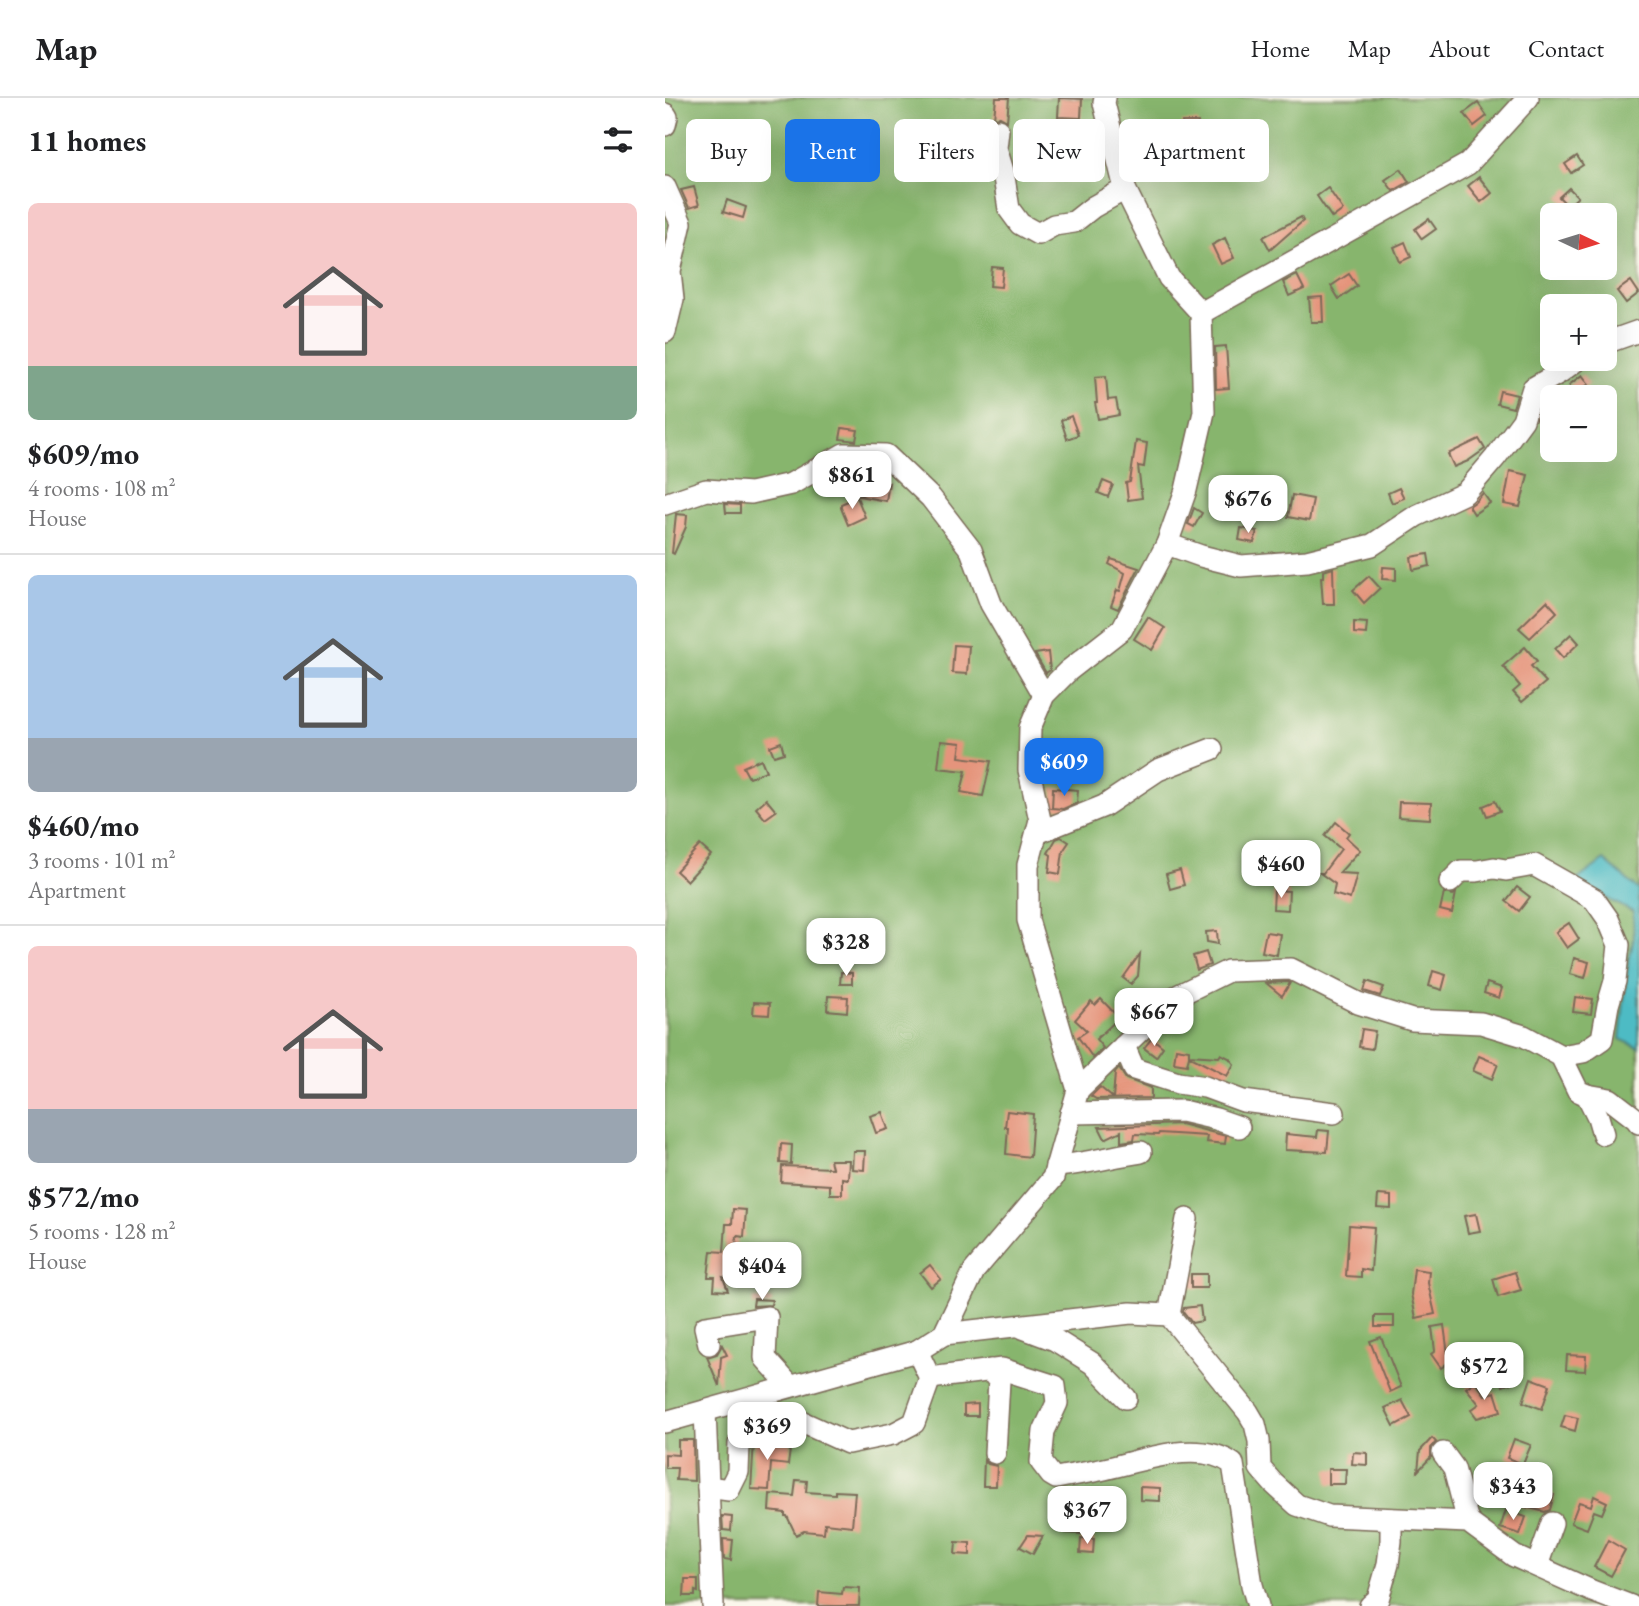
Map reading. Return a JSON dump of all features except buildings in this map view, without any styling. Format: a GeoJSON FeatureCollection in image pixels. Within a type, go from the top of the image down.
{"type":"FeatureCollection","features":[{"type":"Feature","properties":{"kind":"street"},"geometry":{"type":"LineString","coordinates":[[1078,1090],[1028,920],[1028,865],[1040,820],[1029,770],[1030,728],[1044,695],[1068,671],[1122,629],[1167,544],[1187,490],[1204,412],[1201,313],[1169,278],[1125,189],[1105,98]]}},
{"type":"Feature","properties":{"kind":"street"},"geometry":{"type":"LineString","coordinates":[[1201,313],[1468,164],[1528,98]]}},
{"type":"Feature","properties":{"kind":"street"},"geometry":{"type":"LineString","coordinates":[[665,114],[665,125]]}},
{"type":"Feature","properties":{"kind":"street"},"geometry":{"type":"LineString","coordinates":[[999,158],[1009,209],[1020,224],[1038,234],[1054,225],[1074,222],[1093,206],[1125,189]]}},
{"type":"Feature","properties":{"kind":"street"},"geometry":{"type":"LineString","coordinates":[[665,187],[681,223],[670,271],[673,299],[665,332]]}},
{"type":"Feature","properties":{"kind":"street"},"geometry":{"type":"LineString","coordinates":[[1617,339],[1639,331]]}},
{"type":"Feature","properties":{"kind":"street"},"geometry":{"type":"LineString","coordinates":[[1167,544],[1241,566],[1307,561],[1372,545],[1416,516],[1465,492],[1523,420],[1533,388],[1562,371]]}},
{"type":"Feature","properties":{"kind":"street"},"geometry":{"type":"LineString","coordinates":[[665,504],[706,490],[751,493],[791,484],[844,454],[886,455],[931,498],[971,550],[991,604],[1044,695]]}},
{"type":"Feature","properties":{"kind":"street"},"geometry":{"type":"LineString","coordinates":[[1037,833],[1104,806],[1158,770],[1212,749]]}},
{"type":"Feature","properties":{"kind":"street"},"geometry":{"type":"LineString","coordinates":[[1450,882],[1461,871],[1494,868],[1506,870],[1534,864],[1594,899],[1608,919],[1619,945],[1615,981],[1602,1038],[1583,1052],[1561,1056]]}},
{"type":"Feature","properties":{"kind":"street"},"geometry":{"type":"LineString","coordinates":[[944,1335],[974,1271],[1053,1178],[1078,1090],[1175,997],[1228,971],[1291,970],[1358,1003],[1412,1020],[1481,1023],[1524,1036],[1561,1056],[1578,1091],[1610,1099],[1639,1123]]}},
{"type":"Feature","properties":{"kind":"street"},"geometry":{"type":"LineString","coordinates":[[1124,1045],[1134,1069],[1178,1083],[1205,1087],[1243,1101],[1334,1114]]}},
{"type":"Feature","properties":{"kind":"street"},"geometry":{"type":"LineString","coordinates":[[1587,1095],[1603,1135]]}},
{"type":"Feature","properties":{"kind":"street"},"geometry":{"type":"LineString","coordinates":[[1071,1113],[1182,1111],[1239,1127]]}},
{"type":"Feature","properties":{"kind":"street"},"geometry":{"type":"LineString","coordinates":[[1056,1167],[1141,1152]]}},
{"type":"Feature","properties":{"kind":"street"},"geometry":{"type":"LineString","coordinates":[[1169,1315],[1187,1219]]}},
{"type":"Feature","properties":{"kind":"street"},"geometry":{"type":"LineString","coordinates":[[665,1422],[917,1350],[944,1335],[1131,1313],[1169,1315],[1248,1412],[1255,1424],[1260,1468],[1297,1505],[1329,1516],[1468,1522],[1514,1556],[1630,1606]]}},
{"type":"Feature","properties":{"kind":"street"},"geometry":{"type":"LineString","coordinates":[[709,1344],[705,1328],[767,1317],[765,1358],[790,1386]]}},
{"type":"Feature","properties":{"kind":"street"},"geometry":{"type":"LineString","coordinates":[[1017,1326],[1055,1340],[1092,1363],[1126,1398]]}},
{"type":"Feature","properties":{"kind":"street"},"geometry":{"type":"LineString","coordinates":[[708,1487],[729,1490],[738,1472],[739,1444],[748,1419],[804,1423],[848,1443],[893,1434],[914,1423],[930,1378],[917,1350]]}},
{"type":"Feature","properties":{"kind":"street"},"geometry":{"type":"LineString","coordinates":[[930,1378],[1002,1369],[1055,1385],[1057,1403],[1044,1431],[1041,1462],[1056,1478],[1170,1453],[1201,1453],[1223,1457],[1233,1464],[1252,1585],[1258,1606]]}},
{"type":"Feature","properties":{"kind":"street"},"geometry":{"type":"LineString","coordinates":[[990,1370],[999,1381],[995,1453]]}},
{"type":"Feature","properties":{"kind":"street"},"geometry":{"type":"LineString","coordinates":[[705,1411],[713,1606]]}},
{"type":"Feature","properties":{"kind":"street"},"geometry":{"type":"LineString","coordinates":[[1443,1453],[1454,1468],[1468,1522]]}},
{"type":"Feature","properties":{"kind":"street"},"geometry":{"type":"LineString","coordinates":[[1370,1606],[1378,1599],[1388,1564],[1391,1519]]}},
{"type":"Feature","properties":{"kind":"street"},"geometry":{"type":"LineString","coordinates":[[1537,1566],[1552,1523]]}},
{"type":"Feature","properties":{"kind":"green space"},"geometry":{"type":"Polygon","coordinates":[[[665,98],[1639,98],[1639,1606],[665,1606],[665,98]]]}},
{"type":"Feature","properties":{"kind":"water"},"geometry":{"type":"Polygon","coordinates":[[[1604,860],[1639,890],[1639,1048],[1620,1039],[1628,964],[1634,938],[1633,912],[1574,882],[1604,860]]]}}]}
